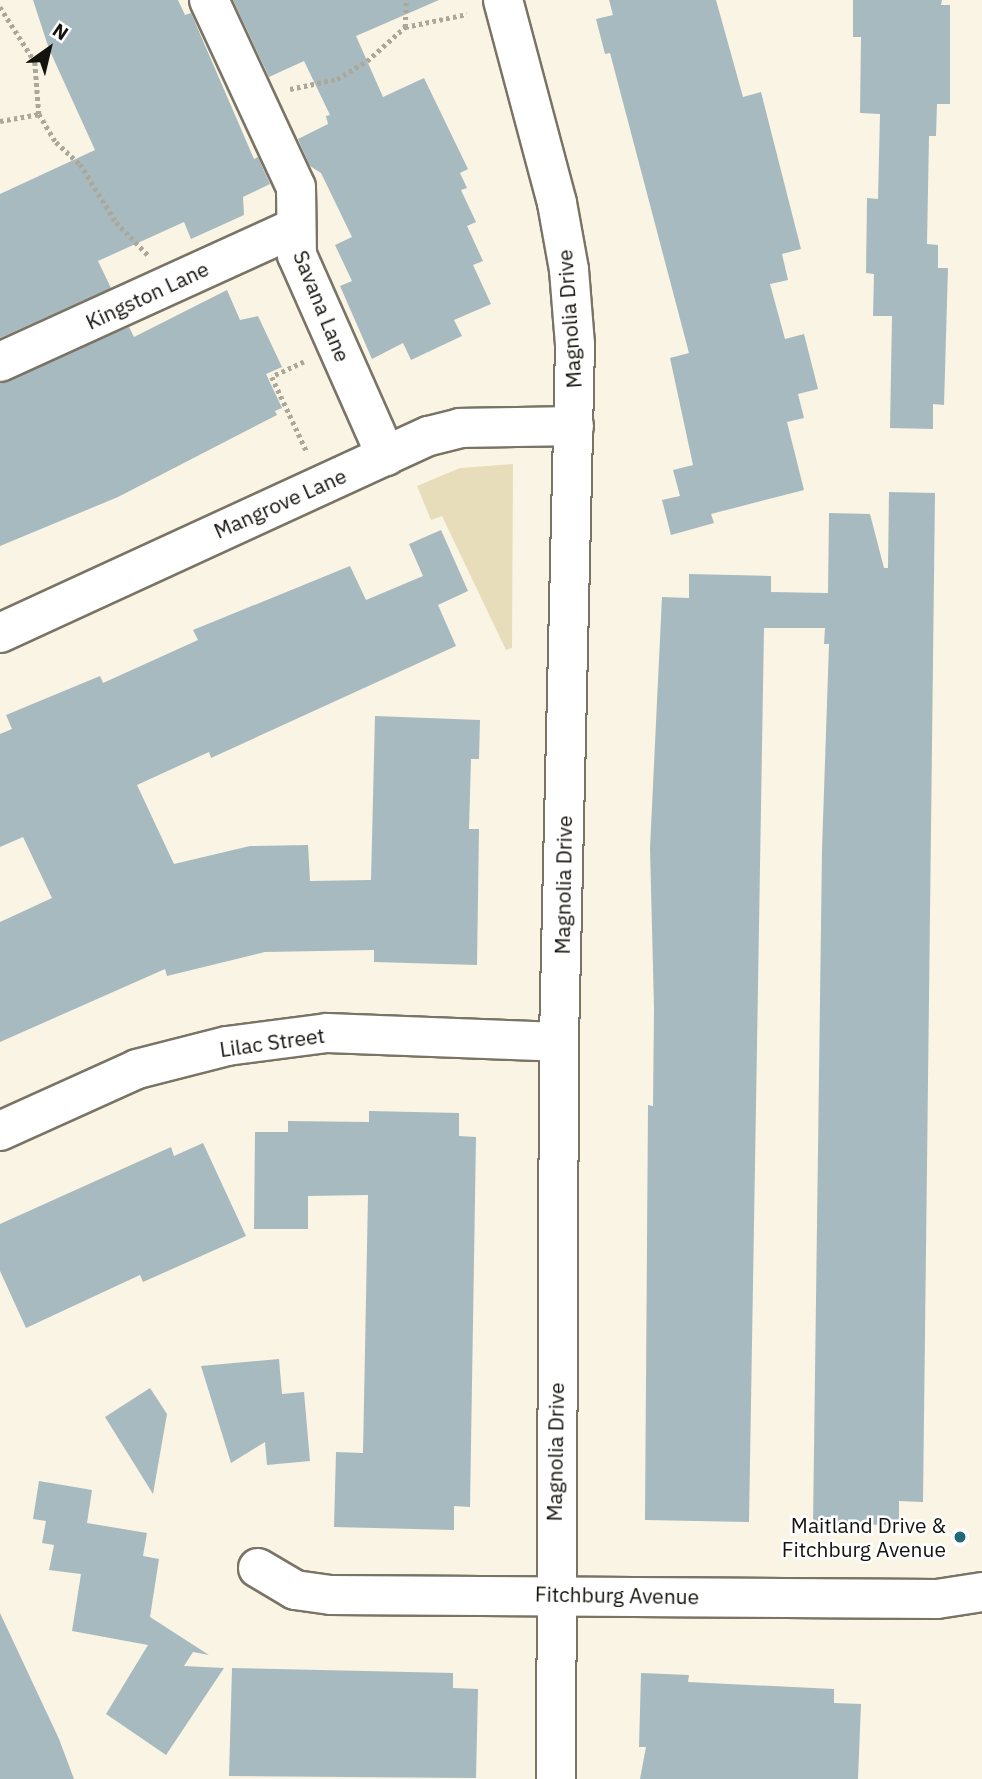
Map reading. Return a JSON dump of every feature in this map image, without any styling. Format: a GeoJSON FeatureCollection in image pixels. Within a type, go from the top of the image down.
{"type":"FeatureCollection","features":[{"type":"Feature","properties":{"kind":"street","name":"Savana Lane"},"geometry":{"type":"LineString","coordinates":[[209,0],[296,187],[294,228],[297,255],[386,456]]}},
{"type":"Feature","properties":{"kind":"street","name":"Magnolia Drive"},"geometry":{"type":"LineString","coordinates":[[504,3],[557,203],[569,270],[575,345],[559,1042],[554,1594],[556,1779]]}},
{"type":"Feature","properties":{"kind":"street","name":"Kingston Lane"},"geometry":{"type":"LineString","coordinates":[[0,362],[294,228]]}},
{"type":"Feature","properties":{"kind":"street","name":"Mangrove Lane"},"geometry":{"type":"LineString","coordinates":[[0,633],[429,436],[460,428],[574,426]]}},
{"type":"Feature","properties":{"kind":"street","name":"Lilac Street"},"geometry":{"type":"LineString","coordinates":[[0,1131],[137,1069],[227,1046],[327,1033],[559,1042]]}},
{"type":"Feature","properties":{"kind":"street","name":"Fitchburg Avenue"},"geometry":{"type":"LineString","coordinates":[[258,1568],[295,1590],[331,1595],[554,1594],[937,1599],[982,1592]]}},
{"type":"Feature","properties":{"kind":"path"},"geometry":{"type":"LineString","coordinates":[[405,26],[406,0]]}},
{"type":"Feature","properties":{"kind":"path"},"geometry":{"type":"LineString","coordinates":[[258,104],[279,92],[337,79],[367,61],[405,26],[504,3]]}},
{"type":"Feature","properties":{"kind":"path"},"geometry":{"type":"LineString","coordinates":[[0,7],[35,62],[39,114],[56,142],[92,180],[116,222],[142,245],[166,286]]}},
{"type":"Feature","properties":{"kind":"path"},"geometry":{"type":"LineString","coordinates":[[0,121],[39,114]]}},
{"type":"Feature","properties":{"kind":"path"},"geometry":{"type":"LineString","coordinates":[[322,484],[272,377],[338,347]]}},
{"type":"Feature","properties":{"kind":"shaded area"},"geometry":{"type":"Polygon","coordinates":[[[513,464],[512,648],[506,650],[442,516],[431,520],[417,486],[460,468],[513,464]]]}},
{"type":"Feature","properties":{"kind":"building"},"geometry":{"type":"Polygon","coordinates":[[[33,0],[178,0],[185,15],[191,13],[254,159],[258,157],[270,184],[243,197],[244,215],[191,239],[184,222],[98,261],[111,288],[0,338],[0,194],[95,150],[49,49],[33,0]]]}},
{"type":"Feature","properties":{"kind":"building"},"geometry":{"type":"Polygon","coordinates":[[[233,0],[439,0],[356,36],[383,97],[424,78],[468,169],[460,173],[467,188],[461,190],[476,222],[467,226],[483,261],[473,265],[491,304],[454,320],[462,336],[411,360],[403,343],[372,359],[340,286],[352,281],[335,245],[352,237],[321,173],[310,166],[298,139],[328,124],[326,116],[330,115],[304,61],[269,77],[233,0]]]}},
{"type":"Feature","properties":{"kind":"building"},"geometry":{"type":"Polygon","coordinates":[[[609,0],[716,0],[743,97],[761,92],[801,249],[782,254],[788,280],[770,284],[785,339],[804,334],[818,389],[798,394],[804,418],[787,422],[804,490],[711,514],[714,523],[671,535],[662,500],[680,496],[673,470],[693,465],[670,358],[689,353],[610,53],[605,54],[596,19],[613,15],[609,0]]]}},
{"type":"Feature","properties":{"kind":"building"},"geometry":{"type":"Polygon","coordinates":[[[853,0],[942,0],[941,5],[950,5],[950,104],[937,104],[936,136],[929,136],[927,244],[938,245],[938,268],[948,268],[944,405],[933,404],[933,429],[890,428],[892,316],[873,316],[874,274],[866,273],[867,198],[878,199],[880,114],[860,113],[861,37],[853,37],[853,0]]]}},
{"type":"Feature","properties":{"kind":"building"},"geometry":{"type":"Polygon","coordinates":[[[227,290],[240,320],[258,316],[282,367],[266,374],[282,408],[275,411],[277,415],[118,497],[0,546],[0,384],[129,327],[134,337],[227,290]]]}},
{"type":"Feature","properties":{"kind":"building"},"geometry":{"type":"Polygon","coordinates":[[[889,492],[935,493],[923,1502],[899,1501],[899,1525],[813,1524],[822,850],[829,644],[824,644],[825,628],[764,628],[749,1522],[645,1520],[648,1105],[653,1106],[654,1008],[650,848],[662,597],[689,598],[689,574],[771,576],[771,592],[828,593],[829,513],[870,514],[884,568],[888,568],[889,492]]]}},
{"type":"Feature","properties":{"kind":"building"},"geometry":{"type":"Polygon","coordinates":[[[441,530],[468,591],[438,605],[456,646],[211,758],[209,752],[137,785],[174,864],[250,846],[308,845],[310,881],[371,880],[375,716],[480,720],[479,759],[471,759],[469,829],[479,829],[477,965],[374,962],[374,950],[265,952],[167,976],[165,969],[0,1042],[0,922],[52,898],[23,837],[0,847],[0,734],[12,729],[6,715],[100,676],[103,683],[198,640],[193,630],[350,566],[366,600],[423,576],[409,544],[441,530]]]}},
{"type":"Feature","properties":{"kind":"building"},"geometry":{"type":"Polygon","coordinates":[[[369,1111],[459,1113],[459,1136],[476,1137],[470,1507],[454,1506],[454,1530],[334,1527],[336,1452],[363,1453],[368,1195],[308,1196],[308,1229],[254,1229],[255,1132],[288,1132],[288,1121],[369,1122],[369,1111]]]}},
{"type":"Feature","properties":{"kind":"building"},"geometry":{"type":"Polygon","coordinates":[[[203,1143],[246,1236],[143,1282],[140,1275],[26,1328],[0,1271],[0,1224],[171,1147],[174,1156],[203,1143]]]}},
{"type":"Feature","properties":{"kind":"building"},"geometry":{"type":"Polygon","coordinates":[[[279,1359],[282,1394],[304,1392],[310,1461],[267,1465],[265,1442],[231,1463],[201,1366],[279,1359]]]}},
{"type":"Feature","properties":{"kind":"building"},"geometry":{"type":"Polygon","coordinates":[[[150,1388],[167,1414],[153,1494],[105,1417],[150,1388]]]}},
{"type":"Feature","properties":{"kind":"building"},"geometry":{"type":"Polygon","coordinates":[[[39,1481],[92,1490],[87,1523],[147,1533],[143,1556],[159,1559],[150,1617],[209,1655],[193,1652],[184,1666],[224,1668],[166,1755],[106,1714],[148,1645],[72,1631],[81,1574],[49,1570],[54,1545],[42,1543],[46,1521],[33,1519],[39,1481]]]}},
{"type":"Feature","properties":{"kind":"building"},"geometry":{"type":"Polygon","coordinates":[[[0,1613],[59,1739],[74,1779],[0,1779],[0,1613]]]}},
{"type":"Feature","properties":{"kind":"building"},"geometry":{"type":"Polygon","coordinates":[[[232,1668],[453,1673],[453,1688],[478,1689],[476,1778],[229,1776],[232,1668]]]}},
{"type":"Feature","properties":{"kind":"building"},"geometry":{"type":"Polygon","coordinates":[[[641,1673],[689,1675],[688,1682],[834,1689],[834,1703],[861,1704],[858,1779],[640,1779],[646,1747],[639,1747],[641,1673]]]}},
{"type":"Feature","properties":{"kind":"place","name":"Maitland Drive & Fitchburg Avenue"},"geometry":{"type":"Point","coordinates":[960,1537]}}]}
